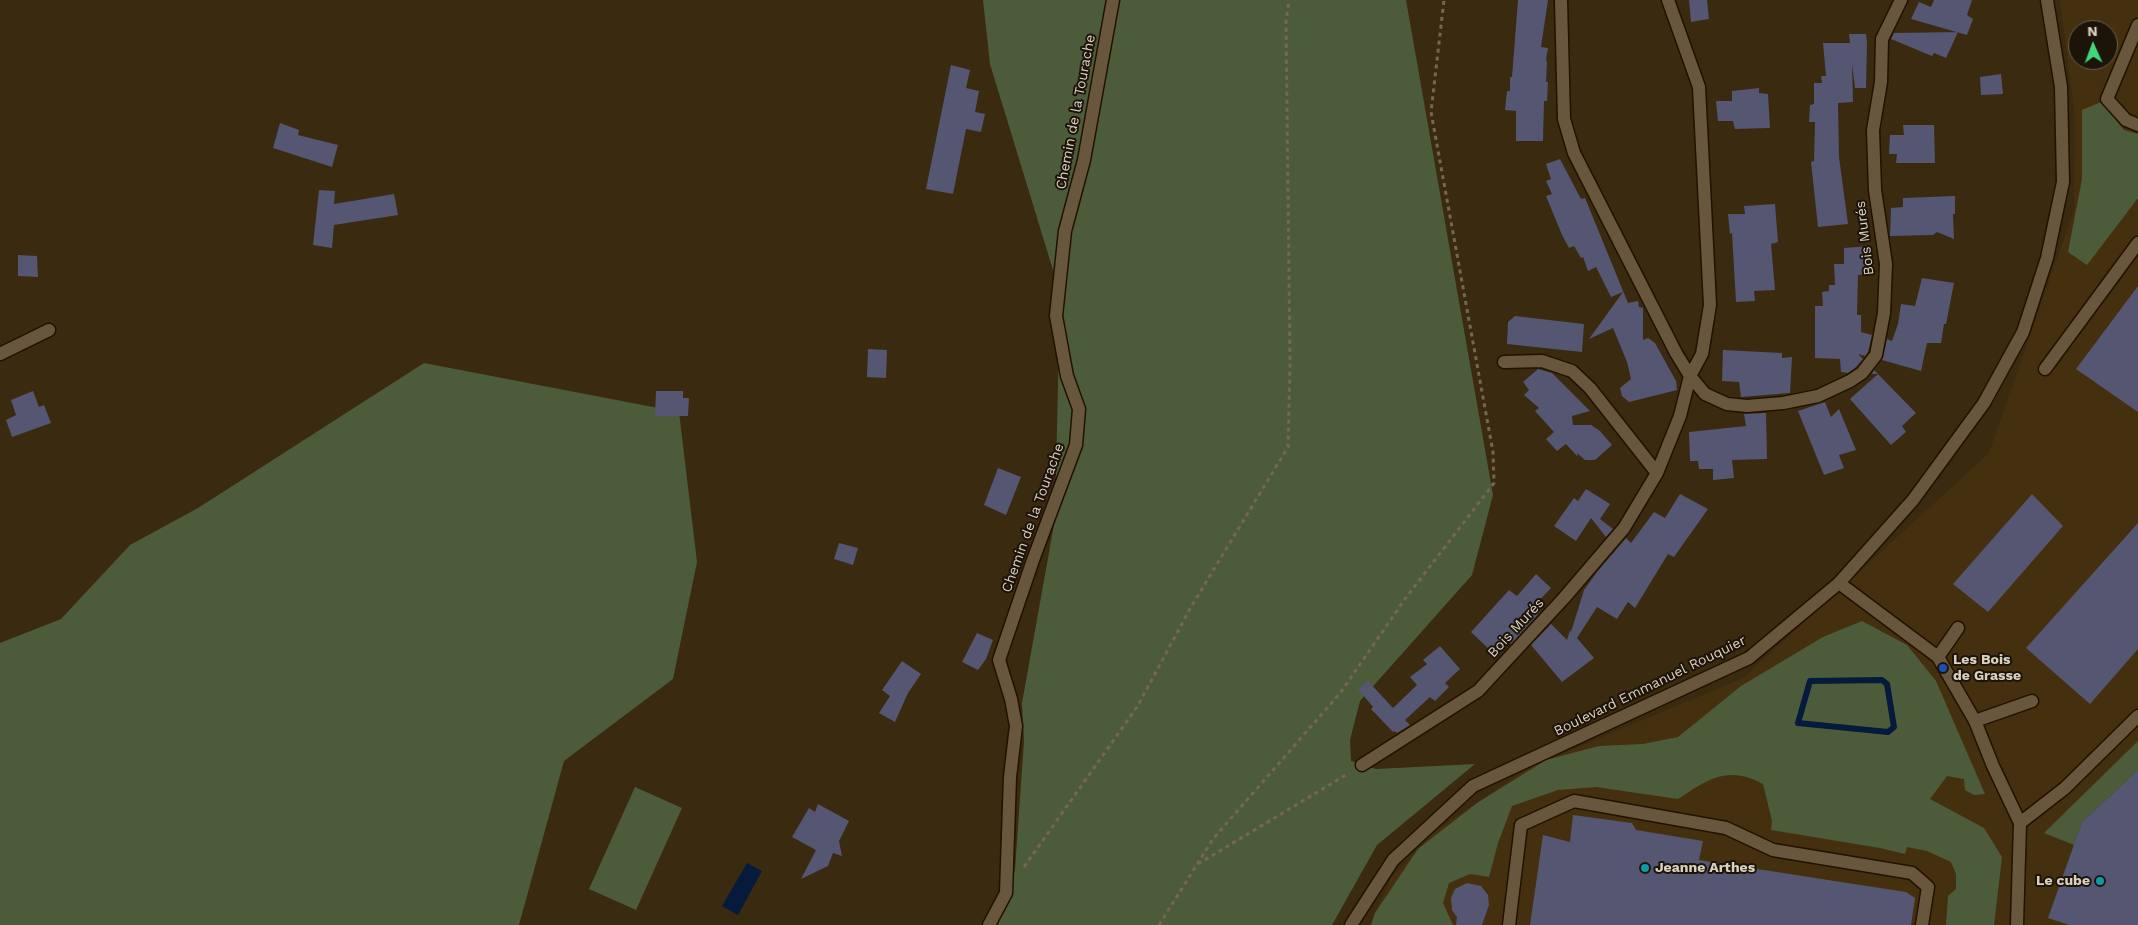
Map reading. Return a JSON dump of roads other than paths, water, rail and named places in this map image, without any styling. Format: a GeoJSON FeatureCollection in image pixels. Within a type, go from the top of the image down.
{"type":"FeatureCollection","features":[{"type":"Feature","properties":{"kind":"street","name":"Chemin de la Tourache"},"geometry":{"type":"LineString","coordinates":[[989,925],[1006,893],[1010,777],[1016,726],[1011,699],[999,660],[1033,560],[1076,446],[1079,409],[1067,376],[1056,316],[1065,231],[1084,160],[1113,0]]}},
{"type":"Feature","properties":{"kind":"street","name":"Bois Murés"},"geometry":{"type":"LineString","coordinates":[[1561,0],[1564,119],[1574,153],[1676,353],[1690,376],[1705,394],[1727,404],[1747,406],[1783,403],[1818,396],[1850,381],[1862,373],[1876,355],[1884,313],[1886,264],[1874,190],[1874,130],[1881,82],[1882,40],[1902,0]]}},
{"type":"Feature","properties":{"kind":"street","name":"Bois Murés"},"geometry":{"type":"LineString","coordinates":[[1362,765],[1478,691],[1564,598],[1624,528],[1657,473],[1680,416],[1690,376],[1702,354],[1710,305],[1699,87],[1668,0]]}},
{"type":"Feature","properties":{"kind":"street","name":"Boulevard Emmanuel Rouquier"},"geometry":{"type":"LineString","coordinates":[[1351,925],[1393,860],[1473,786],[1749,658],[1839,583],[1913,500],[1984,403],[2023,332],[2047,258],[2063,182],[2061,87],[2047,0]]}},
{"type":"Feature","properties":{"kind":"street"},"geometry":{"type":"LineString","coordinates":[[2138,25],[2107,99],[2126,120],[2138,125]]}},
{"type":"Feature","properties":{"kind":"street"},"geometry":{"type":"LineString","coordinates":[[2045,369],[2138,242]]}},
{"type":"Feature","properties":{"kind":"street"},"geometry":{"type":"LineString","coordinates":[[0,354],[49,330]]}},
{"type":"Feature","properties":{"kind":"street"},"geometry":{"type":"LineString","coordinates":[[1504,362],[1542,362],[1572,371],[1590,388],[1657,473]]}},
{"type":"Feature","properties":{"kind":"street"},"geometry":{"type":"LineString","coordinates":[[1839,583],[1938,657],[1975,721],[1993,766],[2020,823],[2017,925]]}},
{"type":"Feature","properties":{"kind":"street"},"geometry":{"type":"LineString","coordinates":[[1938,657],[1958,628]]}},
{"type":"Feature","properties":{"kind":"street"},"geometry":{"type":"LineString","coordinates":[[1975,721],[2032,701]]}},
{"type":"Feature","properties":{"kind":"street"},"geometry":{"type":"LineString","coordinates":[[2020,823],[2065,788],[2138,716]]}},
{"type":"Feature","properties":{"kind":"street"},"geometry":{"type":"LineString","coordinates":[[1508,925],[1521,825],[1574,801],[1726,828],[1773,850],[1912,873],[1928,887],[1922,925]]}},
{"type":"Feature","properties":{"kind":"water"},"geometry":{"type":"Polygon","coordinates":[[[747,863],[762,871],[738,915],[722,906],[747,863]]]}},
{"type":"Feature","properties":{"kind":"waterway"},"geometry":{"type":"LineString","coordinates":[[1882,680],[1887,684],[1894,727],[1888,732],[1798,723],[1810,681],[1882,680]]}},
{"type":"Feature","properties":{"kind":"place","name":"Les Bois de Grasse"},"geometry":{"type":"Point","coordinates":[1943,668]}},
{"type":"Feature","properties":{"kind":"place","name":"Jeanne Arthes"},"geometry":{"type":"Point","coordinates":[1645,868]}},
{"type":"Feature","properties":{"kind":"place","name":"Le cube"},"geometry":{"type":"Point","coordinates":[2100,881]}}]}
